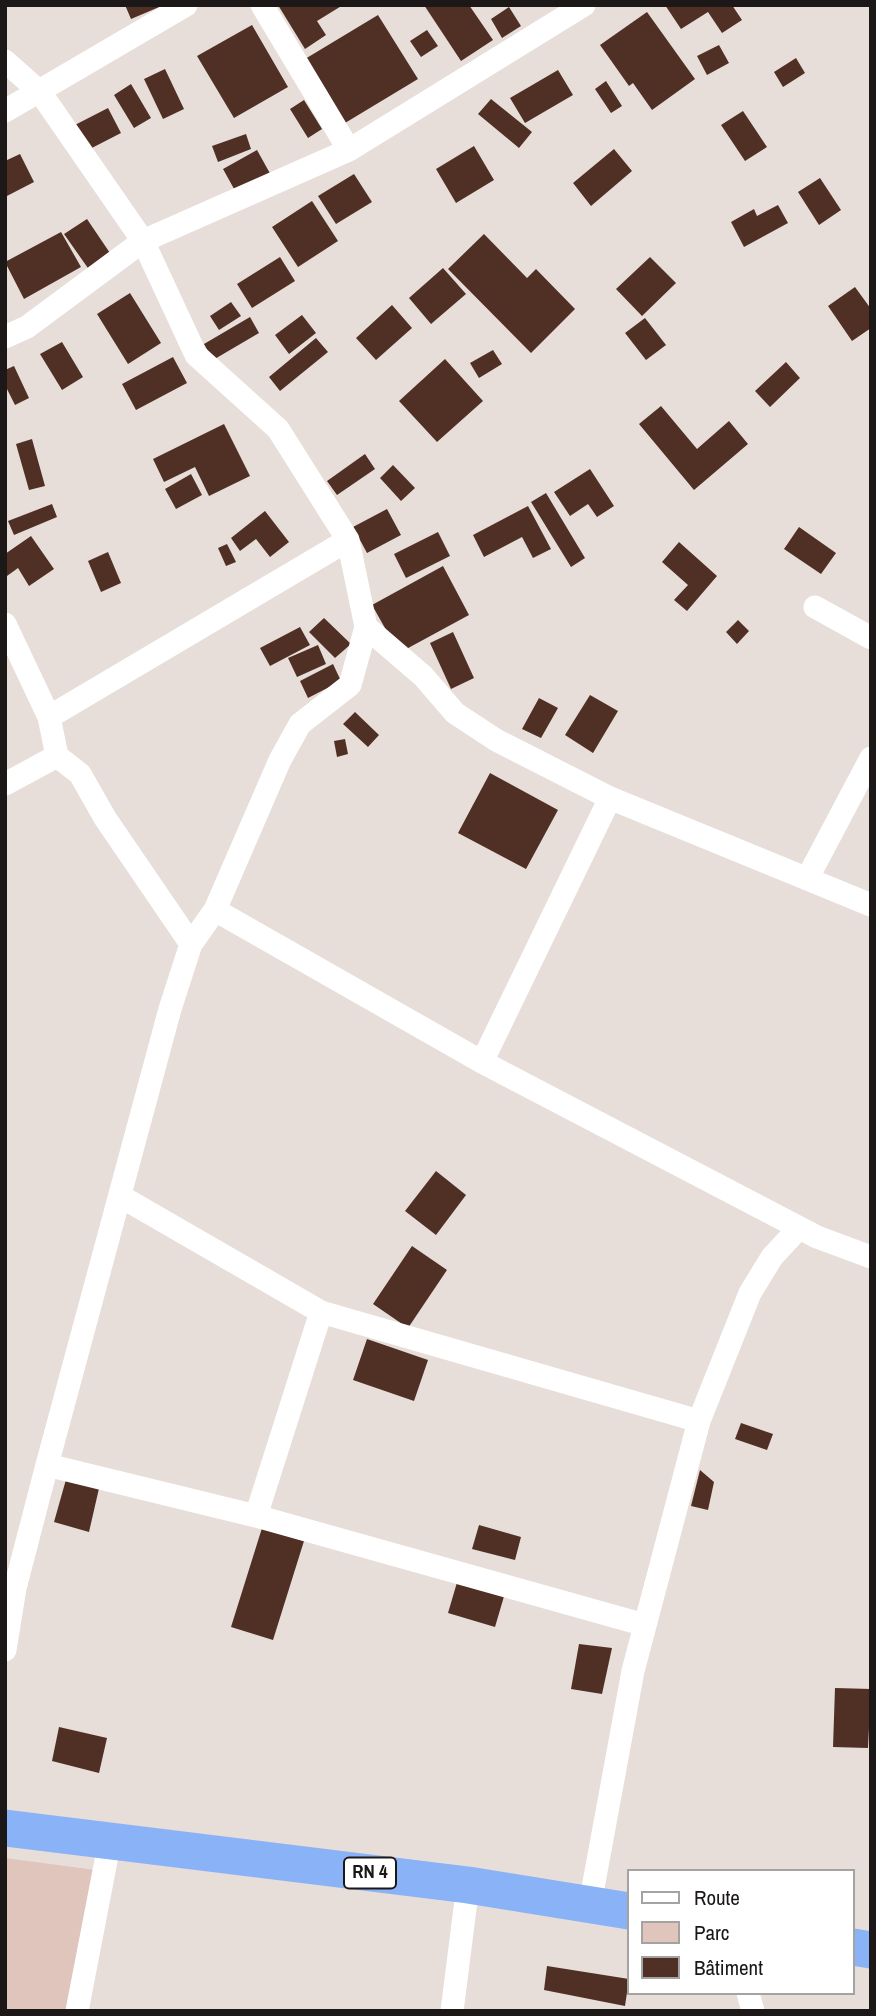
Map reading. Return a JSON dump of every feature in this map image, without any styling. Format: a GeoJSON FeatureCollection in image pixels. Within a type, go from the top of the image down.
{"type":"FeatureCollection","features":[{"type":"Feature","properties":{"kind":"highway","name":"RN 4"},"geometry":{"type":"LineString","coordinates":[[5,1828],[468,1885],[628,1911]]}},
{"type":"Feature","properties":{"kind":"street"},"geometry":{"type":"LineString","coordinates":[[5,111],[186,5]]}},
{"type":"Feature","properties":{"kind":"street"},"geometry":{"type":"LineString","coordinates":[[262,5],[349,150]]}},
{"type":"Feature","properties":{"kind":"street"},"geometry":{"type":"LineString","coordinates":[[5,337],[27,327],[143,242],[349,150],[584,5]]}},
{"type":"Feature","properties":{"kind":"street"},"geometry":{"type":"LineString","coordinates":[[5,61],[40,92],[143,242],[196,355],[278,429],[348,540],[366,627],[350,685],[300,724],[280,760],[215,910],[191,944],[170,1009],[47,1465],[10,1586],[5,1650]]}},
{"type":"Feature","properties":{"kind":"street"},"geometry":{"type":"LineString","coordinates":[[49,717],[348,540]]}},
{"type":"Feature","properties":{"kind":"street"},"geometry":{"type":"LineString","coordinates":[[815,607],[871,638]]}},
{"type":"Feature","properties":{"kind":"street"},"geometry":{"type":"LineString","coordinates":[[5,624],[49,717],[57,756],[80,774],[106,818],[191,944]]}},
{"type":"Feature","properties":{"kind":"street"},"geometry":{"type":"LineString","coordinates":[[366,627],[423,676],[455,713],[496,740],[610,798],[871,905]]}},
{"type":"Feature","properties":{"kind":"street"},"geometry":{"type":"LineString","coordinates":[[5,784],[57,756]]}},
{"type":"Feature","properties":{"kind":"street"},"geometry":{"type":"LineString","coordinates":[[807,879],[871,758]]}},
{"type":"Feature","properties":{"kind":"street"},"geometry":{"type":"LineString","coordinates":[[482,1062],[610,798]]}},
{"type":"Feature","properties":{"kind":"street"},"geometry":{"type":"LineString","coordinates":[[215,910],[482,1062],[799,1228],[871,1257]]}},
{"type":"Feature","properties":{"kind":"street"},"geometry":{"type":"LineString","coordinates":[[120,1196],[321,1312],[699,1421]]}},
{"type":"Feature","properties":{"kind":"street"},"geometry":{"type":"LineString","coordinates":[[590,1905],[633,1671],[699,1421],[750,1293],[772,1257],[799,1228]]}},
{"type":"Feature","properties":{"kind":"street"},"geometry":{"type":"LineString","coordinates":[[256,1516],[321,1312]]}},
{"type":"Feature","properties":{"kind":"street"},"geometry":{"type":"LineString","coordinates":[[47,1465],[256,1516],[645,1625]]}},
{"type":"Feature","properties":{"kind":"street"},"geometry":{"type":"LineString","coordinates":[[77,2011],[110,1840]]}},
{"type":"Feature","properties":{"kind":"street"},"geometry":{"type":"LineString","coordinates":[[452,2011],[468,1885]]}},
{"type":"Feature","properties":{"kind":"green space"},"geometry":{"type":"Polygon","coordinates":[[[5,1858],[95,1870],[66,2011],[5,2011],[5,1858]]]}},
{"type":"Feature","properties":{"kind":"building"},"geometry":{"type":"Polygon","coordinates":[[[125,5],[164,5],[131,19],[125,5]]]}},
{"type":"Feature","properties":{"kind":"building"},"geometry":{"type":"Polygon","coordinates":[[[278,5],[343,5],[317,21],[326,35],[305,49],[278,5]]]}},
{"type":"Feature","properties":{"kind":"building"},"geometry":{"type":"Polygon","coordinates":[[[424,5],[469,5],[493,40],[461,61],[424,5]]]}},
{"type":"Feature","properties":{"kind":"building"},"geometry":{"type":"Polygon","coordinates":[[[665,5],[732,5],[742,20],[722,33],[708,12],[681,29],[665,5]]]}},
{"type":"Feature","properties":{"kind":"building"},"geometry":{"type":"Polygon","coordinates":[[[509,7],[521,26],[502,38],[491,19],[509,7]]]}},
{"type":"Feature","properties":{"kind":"building"},"geometry":{"type":"Polygon","coordinates":[[[647,12],[695,79],[652,110],[633,83],[629,86],[600,45],[647,12]]]}},
{"type":"Feature","properties":{"kind":"building"},"geometry":{"type":"Polygon","coordinates":[[[378,15],[418,79],[345,123],[305,59],[378,15]]]}},
{"type":"Feature","properties":{"kind":"building"},"geometry":{"type":"Polygon","coordinates":[[[252,25],[288,87],[234,118],[197,56],[252,25]]]}},
{"type":"Feature","properties":{"kind":"building"},"geometry":{"type":"Polygon","coordinates":[[[427,30],[438,46],[421,57],[410,41],[427,30]]]}},
{"type":"Feature","properties":{"kind":"building"},"geometry":{"type":"Polygon","coordinates":[[[719,45],[729,63],[707,75],[697,56],[719,45]]]}},
{"type":"Feature","properties":{"kind":"building"},"geometry":{"type":"Polygon","coordinates":[[[796,58],[805,73],[783,87],[774,72],[796,58]]]}},
{"type":"Feature","properties":{"kind":"building"},"geometry":{"type":"Polygon","coordinates":[[[165,69],[184,109],[163,119],[144,79],[165,69]]]}},
{"type":"Feature","properties":{"kind":"building"},"geometry":{"type":"Polygon","coordinates":[[[558,70],[573,95],[525,123],[510,98],[558,70]]]}},
{"type":"Feature","properties":{"kind":"building"},"geometry":{"type":"Polygon","coordinates":[[[606,81],[622,106],[611,113],[595,89],[606,81]]]}},
{"type":"Feature","properties":{"kind":"building"},"geometry":{"type":"Polygon","coordinates":[[[131,84],[151,118],[134,128],[114,95],[131,84]]]}},
{"type":"Feature","properties":{"kind":"building"},"geometry":{"type":"Polygon","coordinates":[[[491,99],[532,132],[519,148],[478,114],[491,99]]]}},
{"type":"Feature","properties":{"kind":"building"},"geometry":{"type":"Polygon","coordinates":[[[304,100],[322,129],[308,138],[290,109],[304,100]]]}},
{"type":"Feature","properties":{"kind":"building"},"geometry":{"type":"Polygon","coordinates":[[[108,108],[121,133],[84,152],[71,127],[108,108]]]}},
{"type":"Feature","properties":{"kind":"building"},"geometry":{"type":"Polygon","coordinates":[[[743,111],[767,147],[745,161],[721,125],[743,111]]]}},
{"type":"Feature","properties":{"kind":"building"},"geometry":{"type":"Polygon","coordinates":[[[246,134],[251,149],[218,162],[212,146],[246,134]]]}},
{"type":"Feature","properties":{"kind":"building"},"geometry":{"type":"Polygon","coordinates":[[[474,146],[494,180],[456,203],[436,169],[474,146]]]}},
{"type":"Feature","properties":{"kind":"building"},"geometry":{"type":"Polygon","coordinates":[[[614,149],[632,171],[591,206],[573,183],[614,149]]]}},
{"type":"Feature","properties":{"kind":"building"},"geometry":{"type":"Polygon","coordinates":[[[257,150],[272,177],[238,196],[223,169],[257,150]]]}},
{"type":"Feature","properties":{"kind":"building"},"geometry":{"type":"Polygon","coordinates":[[[20,154],[34,182],[5,197],[5,161],[20,154]]]}},
{"type":"Feature","properties":{"kind":"building"},"geometry":{"type":"Polygon","coordinates":[[[354,174],[372,202],[336,224],[318,196],[354,174]]]}},
{"type":"Feature","properties":{"kind":"building"},"geometry":{"type":"Polygon","coordinates":[[[820,178],[841,210],[819,225],[798,192],[820,178]]]}},
{"type":"Feature","properties":{"kind":"building"},"geometry":{"type":"Polygon","coordinates":[[[312,201],[338,241],[298,267],[272,227],[312,201]]]}},
{"type":"Feature","properties":{"kind":"building"},"geometry":{"type":"Polygon","coordinates":[[[778,205],[788,223],[744,247],[731,222],[754,209],[757,216],[778,205]]]}},
{"type":"Feature","properties":{"kind":"building"},"geometry":{"type":"Polygon","coordinates":[[[87,219],[112,256],[90,271],[64,234],[87,219]]]}},
{"type":"Feature","properties":{"kind":"building"},"geometry":{"type":"Polygon","coordinates":[[[61,232],[81,267],[24,299],[5,262],[61,232]]]}},
{"type":"Feature","properties":{"kind":"building"},"geometry":{"type":"Polygon","coordinates":[[[484,234],[527,278],[536,269],[575,309],[531,353],[448,269],[484,234]]]}},
{"type":"Feature","properties":{"kind":"building"},"geometry":{"type":"Polygon","coordinates":[[[280,257],[295,281],[252,308],[237,284],[280,257]]]}},
{"type":"Feature","properties":{"kind":"building"},"geometry":{"type":"Polygon","coordinates":[[[650,257],[676,283],[642,316],[616,289],[650,257]]]}},
{"type":"Feature","properties":{"kind":"building"},"geometry":{"type":"Polygon","coordinates":[[[443,268],[466,294],[431,324],[409,298],[443,268]]]}},
{"type":"Feature","properties":{"kind":"building"},"geometry":{"type":"Polygon","coordinates":[[[855,287],[871,309],[871,328],[852,341],[828,306],[855,287]]]}},
{"type":"Feature","properties":{"kind":"building"},"geometry":{"type":"Polygon","coordinates":[[[130,293],[161,343],[128,364],[97,314],[130,293]]]}},
{"type":"Feature","properties":{"kind":"building"},"geometry":{"type":"Polygon","coordinates":[[[231,302],[241,316],[219,330],[210,316],[231,302]]]}},
{"type":"Feature","properties":{"kind":"building"},"geometry":{"type":"Polygon","coordinates":[[[392,305],[412,328],[376,360],[356,338],[392,305]]]}},
{"type":"Feature","properties":{"kind":"building"},"geometry":{"type":"Polygon","coordinates":[[[302,315],[316,333],[289,354],[275,335],[302,315]]]}},
{"type":"Feature","properties":{"kind":"building"},"geometry":{"type":"Polygon","coordinates":[[[250,317],[259,333],[213,360],[204,344],[250,317]]]}},
{"type":"Feature","properties":{"kind":"building"},"geometry":{"type":"Polygon","coordinates":[[[645,318],[666,345],[646,360],[625,333],[645,318]]]}},
{"type":"Feature","properties":{"kind":"building"},"geometry":{"type":"Polygon","coordinates":[[[316,338],[328,352],[280,391],[269,377],[316,338]]]}},
{"type":"Feature","properties":{"kind":"building"},"geometry":{"type":"Polygon","coordinates":[[[62,342],[83,377],[62,390],[40,354],[62,342]]]}},
{"type":"Feature","properties":{"kind":"building"},"geometry":{"type":"Polygon","coordinates":[[[493,350],[502,364],[479,378],[470,363],[493,350]]]}},
{"type":"Feature","properties":{"kind":"building"},"geometry":{"type":"Polygon","coordinates":[[[173,357],[187,383],[136,410],[122,384],[173,357]]]}},
{"type":"Feature","properties":{"kind":"building"},"geometry":{"type":"Polygon","coordinates":[[[445,359],[483,401],[437,442],[399,401],[445,359]]]}},
{"type":"Feature","properties":{"kind":"building"},"geometry":{"type":"Polygon","coordinates":[[[786,362],[800,378],[770,407],[755,391],[786,362]]]}},
{"type":"Feature","properties":{"kind":"building"},"geometry":{"type":"Polygon","coordinates":[[[14,366],[29,398],[15,405],[5,385],[5,370],[14,366]]]}},
{"type":"Feature","properties":{"kind":"building"},"geometry":{"type":"Polygon","coordinates":[[[661,406],[697,449],[729,421],[748,444],[694,490],[639,424],[661,406]]]}},
{"type":"Feature","properties":{"kind":"building"},"geometry":{"type":"Polygon","coordinates":[[[224,424],[250,476],[209,496],[195,467],[164,482],[153,459],[224,424]]]}},
{"type":"Feature","properties":{"kind":"building"},"geometry":{"type":"Polygon","coordinates":[[[32,439],[45,486],[29,490],[16,444],[32,439]]]}},
{"type":"Feature","properties":{"kind":"building"},"geometry":{"type":"Polygon","coordinates":[[[365,454],[375,469],[337,495],[327,481],[365,454]]]}},
{"type":"Feature","properties":{"kind":"building"},"geometry":{"type":"Polygon","coordinates":[[[393,465],[415,488],[401,501],[380,478],[393,465]]]}},
{"type":"Feature","properties":{"kind":"building"},"geometry":{"type":"Polygon","coordinates":[[[590,469],[614,506],[597,517],[588,504],[570,516],[554,492],[590,469]]]}},
{"type":"Feature","properties":{"kind":"building"},"geometry":{"type":"Polygon","coordinates":[[[191,474],[202,495],[176,509],[165,489],[191,474]]]}},
{"type":"Feature","properties":{"kind":"building"},"geometry":{"type":"Polygon","coordinates":[[[546,493],[585,558],[571,567],[531,502],[546,493]]]}},
{"type":"Feature","properties":{"kind":"building"},"geometry":{"type":"Polygon","coordinates":[[[52,504],[57,517],[14,535],[8,521],[52,504]]]}},
{"type":"Feature","properties":{"kind":"building"},"geometry":{"type":"Polygon","coordinates":[[[528,506],[551,549],[533,558],[522,537],[484,557],[473,535],[528,506]]]}},
{"type":"Feature","properties":{"kind":"building"},"geometry":{"type":"Polygon","coordinates":[[[387,509],[401,535],[367,553],[353,527],[387,509]]]}},
{"type":"Feature","properties":{"kind":"building"},"geometry":{"type":"Polygon","coordinates":[[[265,511],[289,542],[270,557],[256,539],[240,551],[231,538],[265,511]]]}},
{"type":"Feature","properties":{"kind":"building"},"geometry":{"type":"Polygon","coordinates":[[[799,527],[836,553],[821,574],[784,549],[799,527]]]}},
{"type":"Feature","properties":{"kind":"building"},"geometry":{"type":"Polygon","coordinates":[[[438,532],[450,556],[406,578],[394,554],[438,532]]]}},
{"type":"Feature","properties":{"kind":"building"},"geometry":{"type":"Polygon","coordinates":[[[31,536],[54,569],[29,586],[18,568],[7,576],[5,554],[31,536]]]}},
{"type":"Feature","properties":{"kind":"building"},"geometry":{"type":"Polygon","coordinates":[[[679,542],[717,576],[687,611],[674,600],[688,585],[662,562],[679,542]]]}},
{"type":"Feature","properties":{"kind":"building"},"geometry":{"type":"Polygon","coordinates":[[[227,544],[236,562],[226,566],[218,548],[227,544]]]}},
{"type":"Feature","properties":{"kind":"building"},"geometry":{"type":"Polygon","coordinates":[[[108,552],[121,583],[101,592],[88,561],[108,552]]]}},
{"type":"Feature","properties":{"kind":"building"},"geometry":{"type":"Polygon","coordinates":[[[443,566],[469,615],[399,653],[372,605],[443,566]]]}},
{"type":"Feature","properties":{"kind":"building"},"geometry":{"type":"Polygon","coordinates":[[[324,618],[351,644],[335,658],[309,632],[324,618]]]}},
{"type":"Feature","properties":{"kind":"building"},"geometry":{"type":"Polygon","coordinates":[[[738,620],[749,631],[737,644],[726,632],[738,620]]]}},
{"type":"Feature","properties":{"kind":"building"},"geometry":{"type":"Polygon","coordinates":[[[300,627],[310,645],[270,666],[260,648],[300,627]]]}},
{"type":"Feature","properties":{"kind":"building"},"geometry":{"type":"Polygon","coordinates":[[[453,632],[474,678],[451,689],[430,643],[453,632]]]}},
{"type":"Feature","properties":{"kind":"building"},"geometry":{"type":"Polygon","coordinates":[[[318,645],[326,664],[297,677],[288,658],[318,645]]]}},
{"type":"Feature","properties":{"kind":"building"},"geometry":{"type":"Polygon","coordinates":[[[333,664],[341,681],[308,698],[300,681],[333,664]]]}},
{"type":"Feature","properties":{"kind":"building"},"geometry":{"type":"Polygon","coordinates":[[[590,695],[618,711],[593,753],[565,735],[590,695]]]}},
{"type":"Feature","properties":{"kind":"building"},"geometry":{"type":"Polygon","coordinates":[[[539,698],[558,708],[541,738],[522,729],[539,698]]]}},
{"type":"Feature","properties":{"kind":"building"},"geometry":{"type":"Polygon","coordinates":[[[355,712],[379,735],[368,747],[343,724],[355,712]]]}},
{"type":"Feature","properties":{"kind":"building"},"geometry":{"type":"Polygon","coordinates":[[[345,739],[348,754],[337,757],[334,741],[345,739]]]}},
{"type":"Feature","properties":{"kind":"building"},"geometry":{"type":"Polygon","coordinates":[[[490,773],[558,810],[526,869],[458,833],[490,773]]]}},
{"type":"Feature","properties":{"kind":"building"},"geometry":{"type":"Polygon","coordinates":[[[436,1171],[466,1195],[436,1235],[405,1211],[436,1171]]]}},
{"type":"Feature","properties":{"kind":"building"},"geometry":{"type":"Polygon","coordinates":[[[412,1246],[447,1270],[408,1328],[373,1304],[412,1246]]]}},
{"type":"Feature","properties":{"kind":"building"},"geometry":{"type":"Polygon","coordinates":[[[367,1339],[428,1360],[414,1401],[353,1380],[367,1339]]]}},
{"type":"Feature","properties":{"kind":"building"},"geometry":{"type":"Polygon","coordinates":[[[741,1423],[773,1434],[767,1450],[735,1439],[741,1423]]]}},
{"type":"Feature","properties":{"kind":"building"},"geometry":{"type":"Polygon","coordinates":[[[700,1470],[714,1482],[708,1510],[691,1506],[700,1470]]]}},
{"type":"Feature","properties":{"kind":"building"},"geometry":{"type":"Polygon","coordinates":[[[67,1476],[100,1484],[89,1532],[54,1522],[67,1476]]]}},
{"type":"Feature","properties":{"kind":"building"},"geometry":{"type":"Polygon","coordinates":[[[479,1525],[521,1537],[515,1560],[472,1549],[479,1525]]]}},
{"type":"Feature","properties":{"kind":"building"},"geometry":{"type":"Polygon","coordinates":[[[262,1528],[304,1541],[273,1640],[231,1627],[262,1528]]]}},
{"type":"Feature","properties":{"kind":"building"},"geometry":{"type":"Polygon","coordinates":[[[458,1579],[505,1593],[495,1627],[448,1613],[458,1579]]]}},
{"type":"Feature","properties":{"kind":"building"},"geometry":{"type":"Polygon","coordinates":[[[579,1644],[612,1648],[602,1694],[571,1689],[579,1644]]]}},
{"type":"Feature","properties":{"kind":"building"},"geometry":{"type":"Polygon","coordinates":[[[835,1688],[871,1689],[868,1748],[833,1747],[835,1688]]]}},
{"type":"Feature","properties":{"kind":"building"},"geometry":{"type":"Polygon","coordinates":[[[59,1727],[107,1738],[99,1773],[52,1761],[59,1727]]]}},
{"type":"Feature","properties":{"kind":"building"},"geometry":{"type":"Polygon","coordinates":[[[547,1966],[628,1979],[625,2006],[544,1990],[547,1966]]]}}]}
